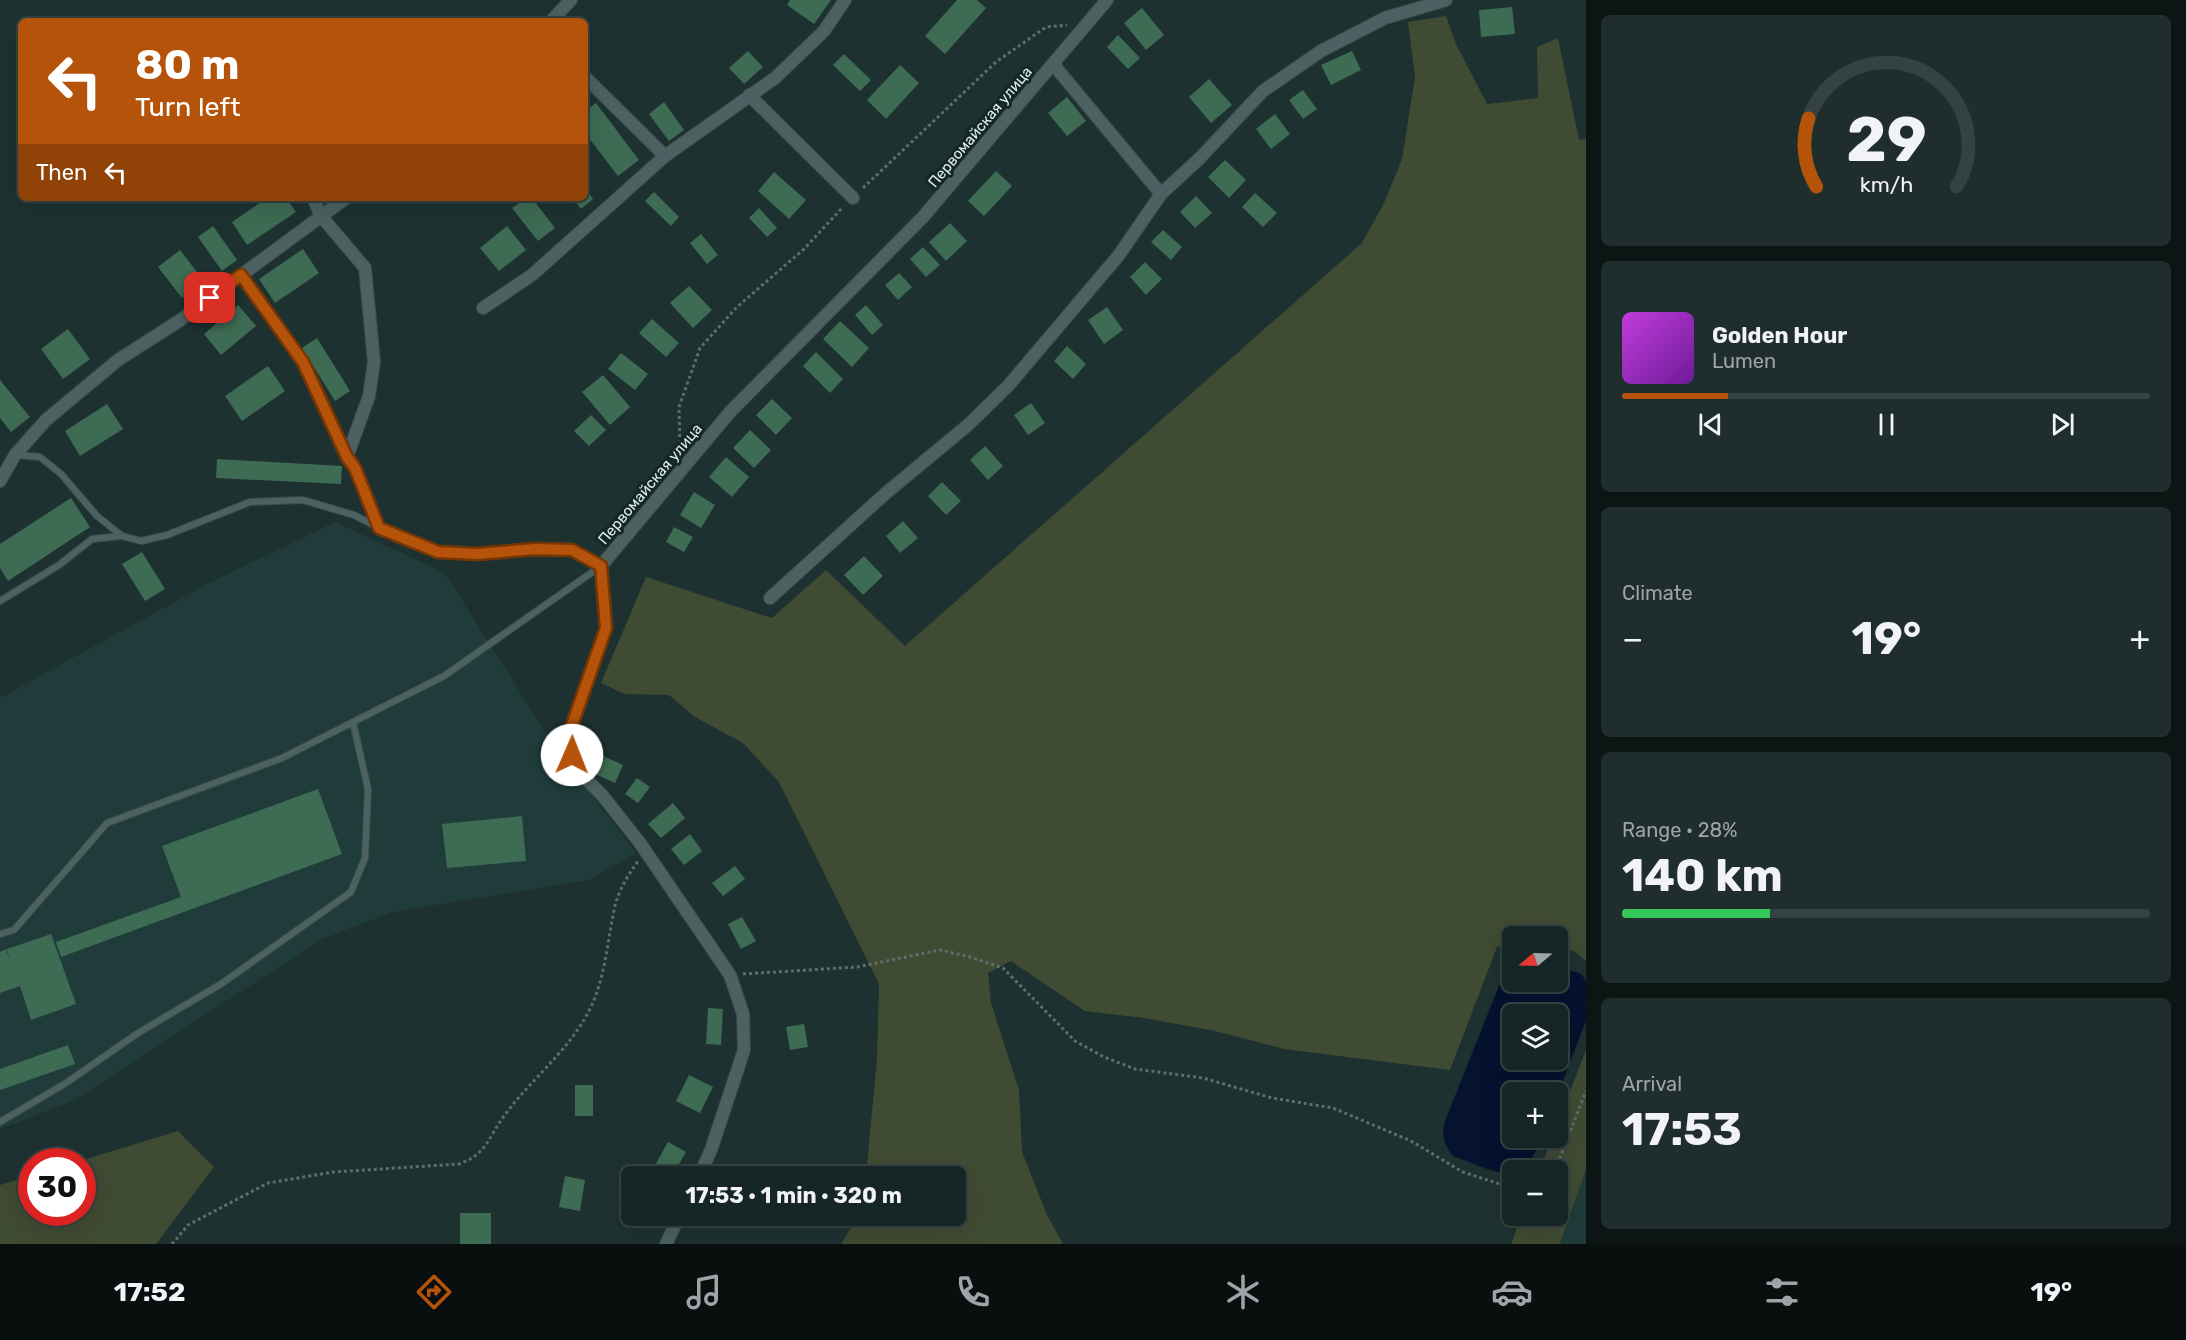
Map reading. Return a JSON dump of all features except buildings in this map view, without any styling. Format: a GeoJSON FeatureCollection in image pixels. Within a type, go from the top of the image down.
{"type":"FeatureCollection","features":[{"type":"Feature","properties":{"kind":"street"},"geometry":{"type":"LineString","coordinates":[[554,18],[571,0]]}},
{"type":"Feature","properties":{"kind":"street"},"geometry":{"type":"LineString","coordinates":[[483,308],[532,275],[665,156],[775,78],[824,31],[845,0]]}},
{"type":"Feature","properties":{"kind":"street","name":"Первомайская улица"},"geometry":{"type":"LineString","coordinates":[[704,1166],[744,1050],[743,1014],[730,975],[645,850],[602,795],[584,777],[572,755],[570,731],[606,628],[601,566],[730,412],[923,217],[1107,0]]}},
{"type":"Feature","properties":{"kind":"street"},"geometry":{"type":"LineString","coordinates":[[770,598],[886,493],[968,425],[1008,386],[1119,255],[1161,194],[1200,158],[1263,91],[1321,51],[1385,18],[1446,0]]}},
{"type":"Feature","properties":{"kind":"street"},"geometry":{"type":"LineString","coordinates":[[1053,64],[1161,194]]}},
{"type":"Feature","properties":{"kind":"street"},"geometry":{"type":"LineString","coordinates":[[588,80],[665,156]]}},
{"type":"Feature","properties":{"kind":"street"},"geometry":{"type":"LineString","coordinates":[[749,95],[853,198]]}},
{"type":"Feature","properties":{"kind":"street"},"geometry":{"type":"LineString","coordinates":[[314,201],[321,216],[365,268],[374,362],[369,396],[347,457],[355,468],[379,528]]}},
{"type":"Feature","properties":{"kind":"street"},"geometry":{"type":"LineString","coordinates":[[0,481],[15,455],[46,420],[118,360],[179,321],[342,201]]}},
{"type":"Feature","properties":{"kind":"street"},"geometry":{"type":"LineString","coordinates":[[666,1244],[675,1226]]}},
{"type":"Feature","properties":{"kind":"lane"},"geometry":{"type":"LineString","coordinates":[[241,275],[303,362],[347,457]]}},
{"type":"Feature","properties":{"kind":"lane"},"geometry":{"type":"LineString","coordinates":[[15,455],[40,457],[61,474],[97,516],[122,536]]}},
{"type":"Feature","properties":{"kind":"lane"},"geometry":{"type":"LineString","coordinates":[[0,601],[58,565],[92,539],[122,536],[141,541],[167,535],[250,502],[303,500],[354,515],[379,528],[438,552],[477,554],[535,549],[572,550],[601,566],[444,676],[282,758],[107,823],[14,930],[0,934]]}},
{"type":"Feature","properties":{"kind":"lane"},"geometry":{"type":"LineString","coordinates":[[0,1122],[66,1083],[138,1033],[221,984],[351,892],[365,858],[368,789],[354,722]]}},
{"type":"Feature","properties":{"kind":"path"},"geometry":{"type":"LineString","coordinates":[[680,471],[679,407],[700,348],[737,307],[804,249],[853,198],[996,62],[1046,27],[1087,23]]}},
{"type":"Feature","properties":{"kind":"path"},"geometry":{"type":"LineString","coordinates":[[172,1244],[188,1225],[268,1183],[334,1172],[459,1164],[473,1159],[489,1144],[504,1116],[564,1049],[590,1009],[603,976],[615,905],[628,876],[645,850]]}},
{"type":"Feature","properties":{"kind":"path"},"geometry":{"type":"LineString","coordinates":[[730,975],[857,967],[940,950],[970,957],[1003,968],[1075,1041],[1104,1057],[1135,1069],[1203,1078],[1272,1098],[1333,1108],[1411,1141],[1463,1172],[1502,1185]]}},
{"type":"Feature","properties":{"kind":"path"},"geometry":{"type":"LineString","coordinates":[[1559,1160],[1586,1090]]}},
{"type":"Feature","properties":{"kind":"shaded area"},"geometry":{"type":"Polygon","coordinates":[[[335,522],[445,573],[554,746],[636,853],[589,880],[392,912],[320,940],[73,1101],[0,1129],[0,698],[209,583],[335,522]]]}},
{"type":"Feature","properties":{"kind":"shaded area"},"geometry":{"type":"Polygon","coordinates":[[[1586,1169],[1586,1244],[1560,1244],[1586,1169]]]}},
{"type":"Feature","properties":{"kind":"green space"},"geometry":{"type":"Polygon","coordinates":[[[1446,16],[1456,44],[1487,104],[1538,98],[1537,47],[1558,38],[1579,140],[1586,139],[1586,961],[1574,951],[1568,950],[1568,926],[1502,926],[1502,945],[1497,947],[1450,1070],[1284,1049],[1215,1031],[1144,1018],[1085,1011],[1011,961],[988,973],[991,1003],[1019,1090],[1022,1152],[1047,1215],[1063,1244],[841,1244],[852,1226],[966,1226],[966,1166],[867,1166],[877,1059],[879,984],[779,782],[743,743],[695,717],[669,695],[625,694],[601,683],[646,577],[772,618],[826,570],[905,646],[1362,243],[1384,203],[1402,159],[1415,77],[1408,22],[1446,16]]]}},
{"type":"Feature","properties":{"kind":"green space"},"geometry":{"type":"Polygon","coordinates":[[[1586,1050],[1586,1169],[1568,1221],[1568,1160],[1544,1160],[1548,1148],[1568,1148],[1568,1097],[1586,1050]]]}},
{"type":"Feature","properties":{"kind":"green space"},"geometry":{"type":"Polygon","coordinates":[[[178,1131],[214,1167],[156,1244],[0,1244],[0,1185],[18,1180],[18,1226],[96,1226],[96,1156],[178,1131]]]}},
{"type":"Feature","properties":{"kind":"green space"},"geometry":{"type":"Polygon","coordinates":[[[1518,1226],[1566,1226],[1560,1244],[1511,1244],[1518,1226]]]}},
{"type":"Feature","properties":{"kind":"water"},"geometry":{"type":"Polygon","coordinates":[[[1568,970],[1581,974],[1586,981],[1586,1021],[1568,1068],[1568,1004],[1502,1004],[1502,1070],[1567,1070],[1562,1082],[1502,1082],[1502,1148],[1536,1148],[1530,1160],[1502,1160],[1502,1172],[1453,1156],[1443,1134],[1446,1118],[1502,978],[1502,992],[1568,992],[1568,970]]]}},
{"type":"Feature","properties":{"kind":"route"},"geometry":{"type":"LineString","coordinates":[[210,298],[241,275],[303,362],[347,457],[355,468],[379,528],[438,552],[477,554],[535,549],[572,550],[601,566],[606,628],[570,731],[572,755]]}}]}
